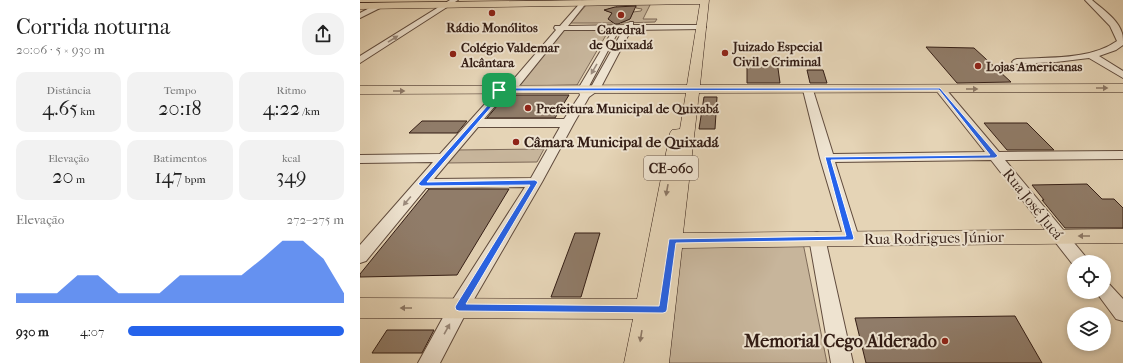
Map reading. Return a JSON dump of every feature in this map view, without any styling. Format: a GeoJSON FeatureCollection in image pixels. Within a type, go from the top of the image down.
{"type":"FeatureCollection","features":[{"type":"Feature","properties":{"kind":"main road","name":"CE-060"},"geometry":{"type":"LineString","coordinates":[[360,6],[452,2],[703,1],[654,309],[637,363]]}},
{"type":"Feature","properties":{"kind":"main road"},"geometry":{"type":"LineString","coordinates":[[360,90],[502,92],[689,89],[808,90],[1123,88]]}},
{"type":"Feature","properties":{"kind":"main road","name":"Rua Rodrigues Júnior"},"geometry":{"type":"LineString","coordinates":[[665,241],[817,238],[1123,236]]}},
{"type":"Feature","properties":{"kind":"main road"},"geometry":{"type":"LineString","coordinates":[[360,308],[459,307],[654,309]]}},
{"type":"Feature","properties":{"kind":"main road","name":"CE-060"},"geometry":{"type":"LineString","coordinates":[[654,309],[656,363]]}},
{"type":"Feature","properties":{"kind":"street"},"geometry":{"type":"LineString","coordinates":[[1017,62],[1091,55],[1117,47],[1122,42],[1120,36],[1110,20],[1088,0]]}},
{"type":"Feature","properties":{"kind":"street"},"geometry":{"type":"LineString","coordinates":[[360,60],[452,2]]}},
{"type":"Feature","properties":{"kind":"street"},"geometry":{"type":"LineString","coordinates":[[360,256],[578,2]]}},
{"type":"Feature","properties":{"kind":"street"},"geometry":{"type":"LineString","coordinates":[[360,16],[380,6]]}},
{"type":"Feature","properties":{"kind":"street"},"geometry":{"type":"LineString","coordinates":[[558,26],[698,25]]}},
{"type":"Feature","properties":{"kind":"street"},"geometry":{"type":"LineString","coordinates":[[428,363],[459,307],[535,182],[624,26]]}},
{"type":"Feature","properties":{"kind":"street"},"geometry":{"type":"LineString","coordinates":[[1091,55],[1123,75]]}},
{"type":"Feature","properties":{"kind":"street","name":"Rua José Jucá"},"geometry":{"type":"LineString","coordinates":[[940,89],[1075,255]]}},
{"type":"Feature","properties":{"kind":"street"},"geometry":{"type":"LineString","coordinates":[[808,90],[851,238]]}},
{"type":"Feature","properties":{"kind":"street"},"geometry":{"type":"LineString","coordinates":[[474,123],[568,123]]}},
{"type":"Feature","properties":{"kind":"street"},"geometry":{"type":"LineString","coordinates":[[827,158],[1123,155]]}},
{"type":"Feature","properties":{"kind":"street"},"geometry":{"type":"LineString","coordinates":[[360,159],[443,158]]}},
{"type":"Feature","properties":{"kind":"street"},"geometry":{"type":"LineString","coordinates":[[421,184],[535,182]]}},
{"type":"Feature","properties":{"kind":"street"},"geometry":{"type":"LineString","coordinates":[[817,238],[842,363]]}},
{"type":"Feature","properties":{"kind":"street"},"geometry":{"type":"LineString","coordinates":[[1111,298],[1123,313]]}},
{"type":"Feature","properties":{"kind":"shaded area"},"geometry":{"type":"Polygon","coordinates":[[[651,3],[643,19],[657,19],[655,22],[621,23],[630,19],[633,12],[641,11],[642,9],[636,8],[636,5],[617,6],[615,8],[608,9],[606,11],[613,12],[613,23],[571,23],[587,4],[651,3]]]}},
{"type":"Feature","properties":{"kind":"shaded area"},"geometry":{"type":"Polygon","coordinates":[[[564,30],[609,30],[577,85],[519,86],[564,30]]]}},
{"type":"Feature","properties":{"kind":"shaded area"},"geometry":{"type":"Polygon","coordinates":[[[544,149],[537,162],[444,163],[455,150],[544,149]]]}},
{"type":"Feature","properties":{"kind":"shaded area"},"geometry":{"type":"Polygon","coordinates":[[[803,243],[827,363],[666,363],[680,245],[803,243]]]}},
{"type":"Feature","properties":{"kind":"building","name":"Catedral de Quixadá"},"geometry":{"type":"Polygon","coordinates":[[[636,6],[630,19],[618,24],[615,24],[608,19],[612,13],[604,10],[615,7],[636,6]]]}},
{"type":"Feature","properties":{"kind":"building"},"geometry":{"type":"Polygon","coordinates":[[[926,47],[974,48],[1011,82],[957,83],[926,47]]]}},
{"type":"Feature","properties":{"kind":"building"},"geometry":{"type":"Polygon","coordinates":[[[747,61],[777,61],[780,83],[747,83],[747,61]]]}},
{"type":"Feature","properties":{"kind":"building"},"geometry":{"type":"Polygon","coordinates":[[[807,70],[823,70],[827,83],[810,83],[807,70]]]}},
{"type":"Feature","properties":{"kind":"building","name":"Prefeitura Municipal de Quixabá"},"geometry":{"type":"Polygon","coordinates":[[[512,95],[569,95],[555,118],[487,118],[502,100],[512,95]]]}},
{"type":"Feature","properties":{"kind":"building"},"geometry":{"type":"Polygon","coordinates":[[[704,97],[717,97],[715,129],[699,129],[704,97]]]}},
{"type":"Feature","properties":{"kind":"building"},"geometry":{"type":"Polygon","coordinates":[[[422,121],[467,121],[457,133],[409,133],[422,121]]]}},
{"type":"Feature","properties":{"kind":"building"},"geometry":{"type":"Polygon","coordinates":[[[984,123],[1027,123],[1054,150],[1007,150],[984,123]]]}},
{"type":"Feature","properties":{"kind":"building"},"geometry":{"type":"Polygon","coordinates":[[[1087,184],[1102,199],[1114,199],[1123,208],[1123,228],[1065,228],[1032,185],[1087,184]]]}},
{"type":"Feature","properties":{"kind":"building"},"geometry":{"type":"Polygon","coordinates":[[[429,189],[509,189],[457,275],[360,277],[360,274],[429,189]]]}},
{"type":"Feature","properties":{"kind":"building"},"geometry":{"type":"Polygon","coordinates":[[[575,233],[600,233],[581,297],[551,297],[575,233]]]}},
{"type":"Feature","properties":{"kind":"building","name":"Memorial Cego Alderado"},"geometry":{"type":"Polygon","coordinates":[[[1015,316],[1042,363],[866,363],[855,318],[1015,316]]]}},
{"type":"Feature","properties":{"kind":"building"},"geometry":{"type":"Polygon","coordinates":[[[387,330],[434,330],[422,353],[372,353],[387,330]]]}},
{"type":"Feature","properties":{"kind":"place","name":"Rádio Monólitos"},"geometry":{"type":"Point","coordinates":[492,13]}},
{"type":"Feature","properties":{"kind":"place","name":"Catedral de Quixadá"},"geometry":{"type":"Point","coordinates":[621,15]}},
{"type":"Feature","properties":{"kind":"place","name":"Juizado Especial Civil e Criminal"},"geometry":{"type":"Point","coordinates":[725,53]}},
{"type":"Feature","properties":{"kind":"place","name":"Colégio Valdemar Alcântara"},"geometry":{"type":"Point","coordinates":[453,54]}},
{"type":"Feature","properties":{"kind":"place","name":"Lojas Americanas"},"geometry":{"type":"Point","coordinates":[978,66]}},
{"type":"Feature","properties":{"kind":"place","name":"Prefeitura Municipal de Quixabá"},"geometry":{"type":"Point","coordinates":[528,108]}},
{"type":"Feature","properties":{"kind":"place","name":"Câmara Municipal de Quixadá"},"geometry":{"type":"Point","coordinates":[516,142]}},
{"type":"Feature","properties":{"kind":"place","name":"Memorial Cego Alderado"},"geometry":{"type":"Point","coordinates":[945,341]}},
{"type":"Feature","properties":{"kind":"route"},"geometry":{"type":"LineString","coordinates":[[940,89],[995,156],[827,158],[851,238],[672,241],[663,310],[459,307],[535,182],[421,184],[497,97],[499,90],[940,89]]}}]}
